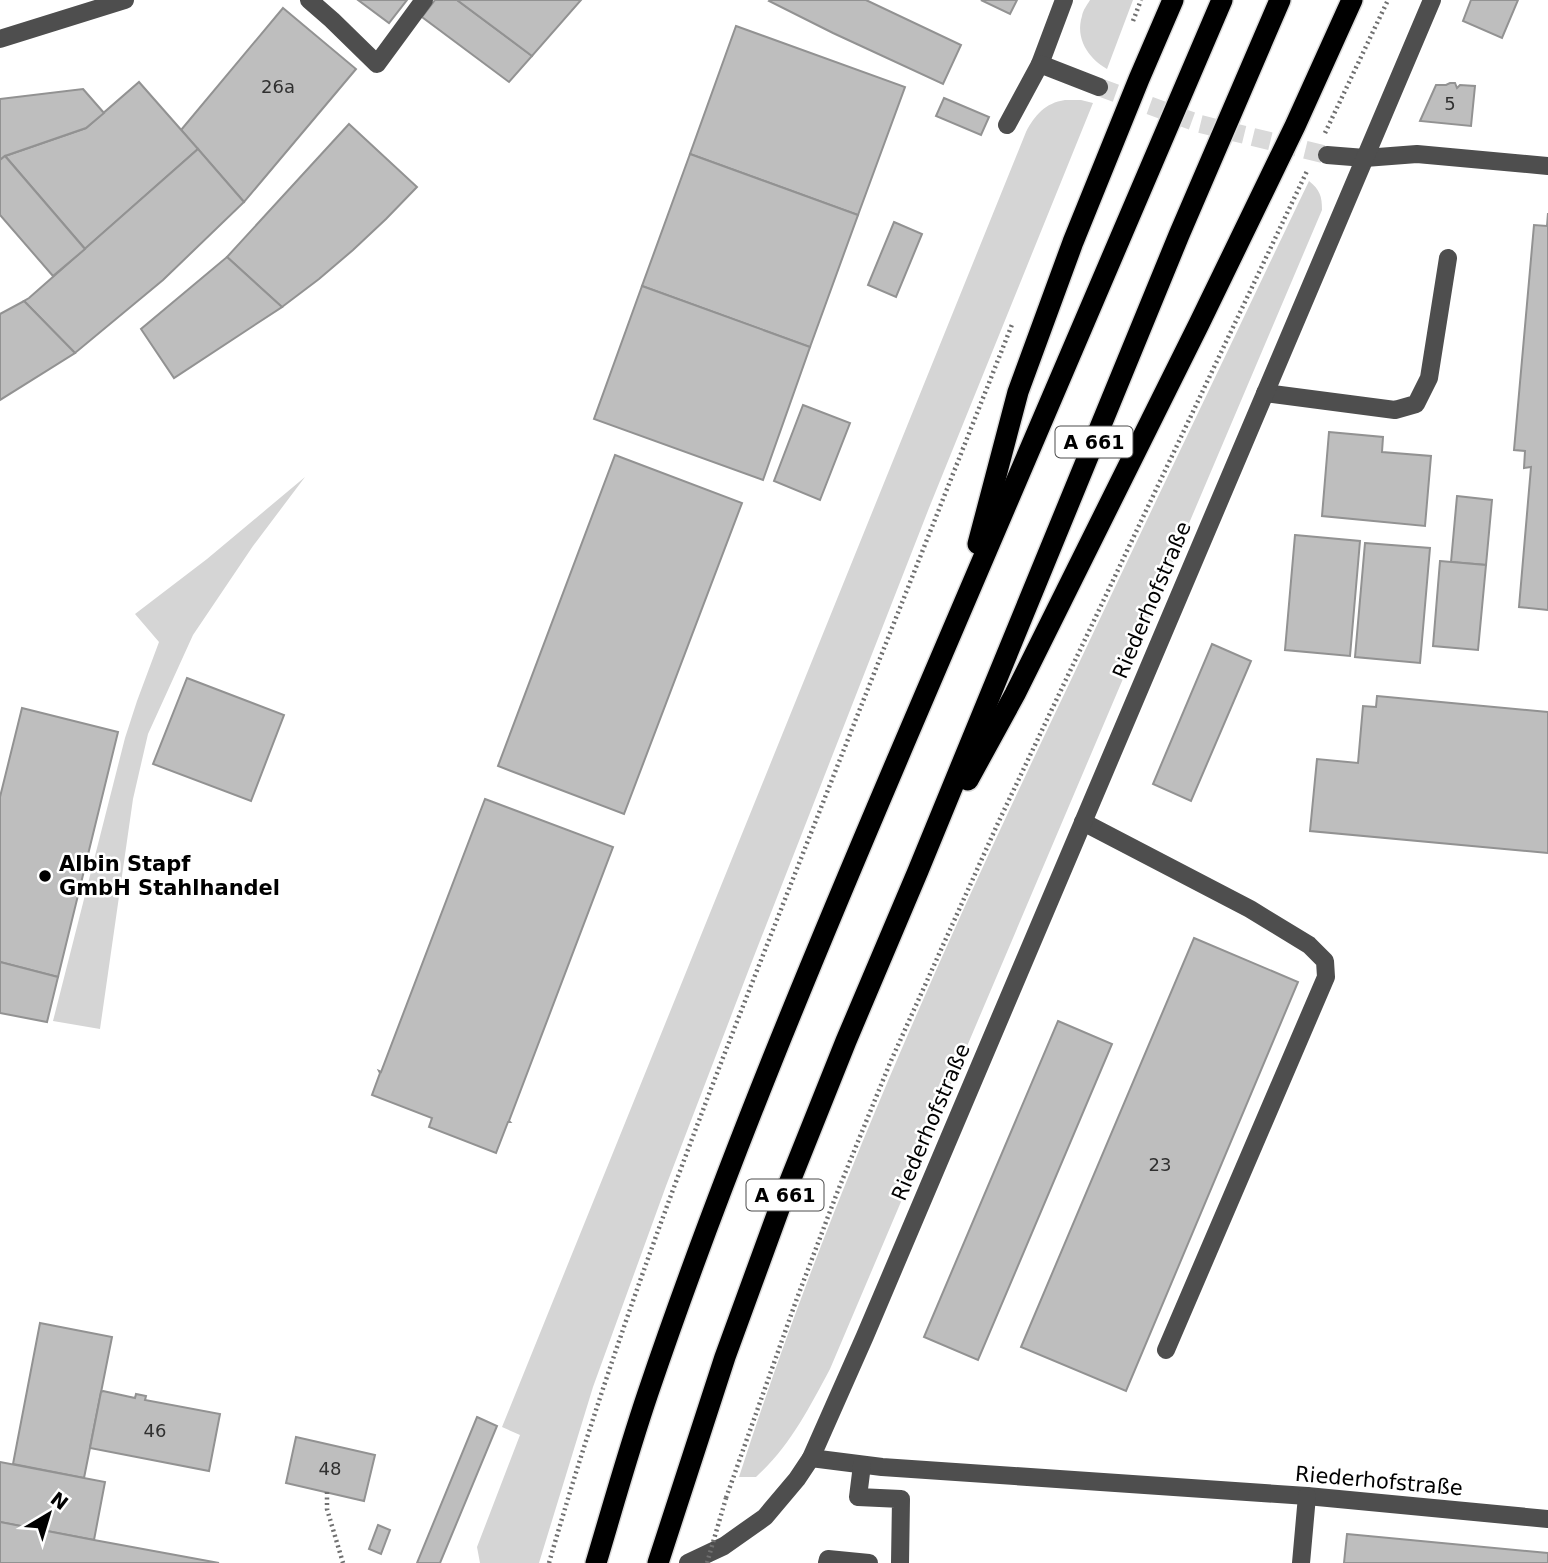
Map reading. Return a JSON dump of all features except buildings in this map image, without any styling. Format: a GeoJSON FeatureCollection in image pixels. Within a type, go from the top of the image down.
{"type":"FeatureCollection","features":[{"type":"Feature","properties":{"kind":"highway"},"geometry":{"type":"LineString","coordinates":[[961,609],[1018,392],[1073,242],[1173,0]]}},
{"type":"Feature","properties":{"kind":"highway","name":"A 661"},"geometry":{"type":"LineString","coordinates":[[596,1562],[648,1394],[715,1209],[850,870],[1129,223],[1222,0]]}},
{"type":"Feature","properties":{"kind":"highway","name":"A 661"},"geometry":{"type":"LineString","coordinates":[[658,1563],[725,1357],[782,1201],[1179,235],[1280,0]]}},
{"type":"Feature","properties":{"kind":"highway"},"geometry":{"type":"LineString","coordinates":[[918,871],[1015,694],[1295,126],[1352,0]]}},
{"type":"Feature","properties":{"kind":"street"},"geometry":{"type":"LineString","coordinates":[[0,39],[125,0]]}},
{"type":"Feature","properties":{"kind":"street"},"geometry":{"type":"LineString","coordinates":[[309,0],[377,64],[424,0]]}},
{"type":"Feature","properties":{"kind":"street"},"geometry":{"type":"LineString","coordinates":[[1007,125],[1040,64],[1064,0]]}},
{"type":"Feature","properties":{"kind":"street","name":"Riederhofstraße"},"geometry":{"type":"LineString","coordinates":[[1432,0],[811,1458],[862,1465],[1307,1496],[1548,1519]]}},
{"type":"Feature","properties":{"kind":"street"},"geometry":{"type":"LineString","coordinates":[[1040,64],[1098,88]]}},
{"type":"Feature","properties":{"kind":"street"},"geometry":{"type":"LineString","coordinates":[[1327,155],[1365,158],[1417,154],[1548,166]]}},
{"type":"Feature","properties":{"kind":"street"},"geometry":{"type":"LineString","coordinates":[[1265,393],[1395,410],[1416,404],[1429,378],[1448,258]]}},
{"type":"Feature","properties":{"kind":"street"},"geometry":{"type":"LineString","coordinates":[[1083,822],[1250,909],[1309,945],[1325,961],[1326,977],[1166,1350]]}},
{"type":"Feature","properties":{"kind":"street"},"geometry":{"type":"LineString","coordinates":[[688,1563],[724,1546],[765,1517],[811,1458]]}},
{"type":"Feature","properties":{"kind":"street"},"geometry":{"type":"LineString","coordinates":[[862,1465],[858,1497],[901,1499],[900,1563]]}},
{"type":"Feature","properties":{"kind":"street"},"geometry":{"type":"LineString","coordinates":[[1301,1563],[1307,1496]]}},
{"type":"Feature","properties":{"kind":"street"},"geometry":{"type":"LineString","coordinates":[[827,1563],[828,1559],[869,1563]]}},
{"type":"Feature","properties":{"kind":"path"},"geometry":{"type":"LineString","coordinates":[[1332,119],[1388,0]]}},
{"type":"Feature","properties":{"kind":"path"},"geometry":{"type":"LineString","coordinates":[[707,1563],[726,1498],[796,1301],[890,1063],[1004,810],[1303,180]]}},
{"type":"Feature","properties":{"kind":"path"},"geometry":{"type":"LineString","coordinates":[[549,1563],[633,1299],[718,1070],[1018,311]]}},
{"type":"Feature","properties":{"kind":"path"},"geometry":{"type":"LineString","coordinates":[[327,1492],[327,1509],[343,1563]]}},
{"type":"Feature","properties":{"kind":"shaded area"},"geometry":{"type":"Polygon","coordinates":[[[1090,0],[1133,0],[1107,69],[1089,53],[1080,32],[1083,12],[1090,0]]]}},
{"type":"Feature","properties":{"kind":"shaded area"},"geometry":{"type":"Polygon","coordinates":[[[1065,100],[1093,103],[929,508],[666,1186],[593,1387],[539,1563],[480,1563],[477,1547],[520,1435],[502,1427],[1026,132],[1041,111],[1065,100]]]}},
{"type":"Feature","properties":{"kind":"shaded area"},"geometry":{"type":"Polygon","coordinates":[[[1309,181],[1320,194],[1322,210],[830,1369],[779,1453],[756,1477],[739,1477],[810,1274],[934,975],[1024,779],[1309,181]]]}},
{"type":"Feature","properties":{"kind":"shaded area"},"geometry":{"type":"Polygon","coordinates":[[[305,477],[253,546],[193,635],[148,734],[133,799],[100,1029],[53,1021],[125,738],[159,642],[135,614],[207,559],[305,477]]]}},
{"type":"Feature","properties":{"kind":"tunnel"},"geometry":{"type":"LineString","coordinates":[[1099,87],[1200,124],[1327,155]]}},
{"type":"Feature","properties":{"kind":"place","name":"Albin Stapf GmbH Stahlhandel"},"geometry":{"type":"Point","coordinates":[45,876]}}]}
